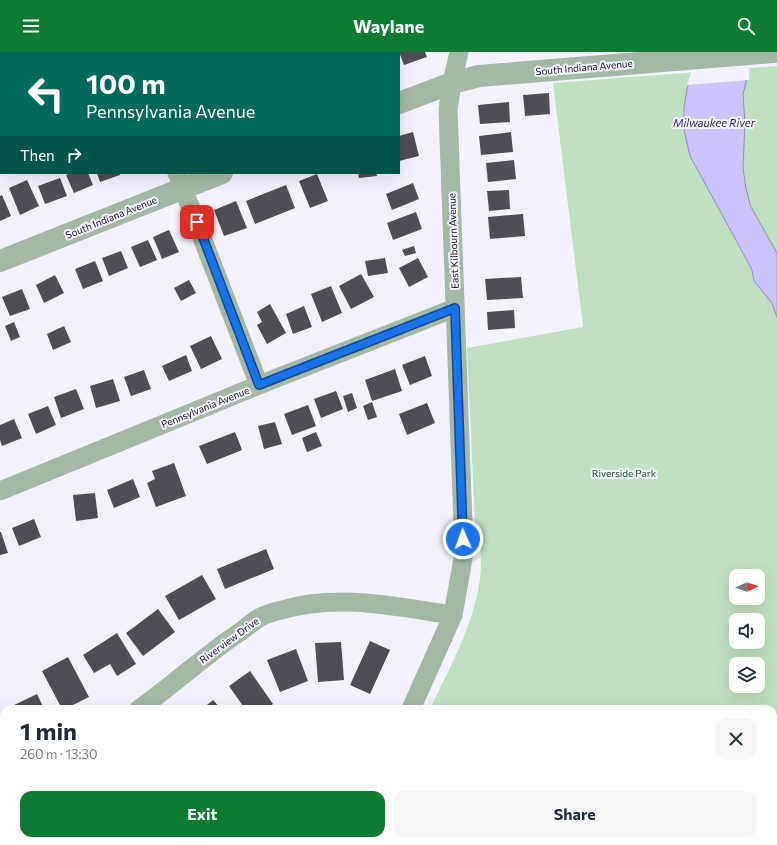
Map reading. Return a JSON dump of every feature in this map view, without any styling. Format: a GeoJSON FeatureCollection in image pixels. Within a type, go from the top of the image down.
{"type":"FeatureCollection","features":[{"type":"Feature","properties":{"kind":"street","name":"East Kilbourn Avenue"},"geometry":{"type":"LineString","coordinates":[[413,705],[453,615],[464,553],[448,109],[459,52]]}},
{"type":"Feature","properties":{"kind":"street","name":"South Indiana Avenue"},"geometry":{"type":"LineString","coordinates":[[400,103],[452,83],[479,76],[774,52]]}},
{"type":"Feature","properties":{"kind":"street","name":"South Indiana Avenue"},"geometry":{"type":"LineString","coordinates":[[0,261],[180,180],[216,174]]}},
{"type":"Feature","properties":{"kind":"street"},"geometry":{"type":"LineString","coordinates":[[180,180],[259,385]]}},
{"type":"Feature","properties":{"kind":"street","name":"Pennsylvania Avenue"},"geometry":{"type":"LineString","coordinates":[[0,491],[259,385],[455,308]]}},
{"type":"Feature","properties":{"kind":"street","name":"Riverview Drive"},"geometry":{"type":"LineString","coordinates":[[144,705],[160,694],[211,652],[264,615],[293,606],[322,602],[349,602],[378,604],[453,615]]}},
{"type":"Feature","properties":{"kind":"green space","name":"Riverside Park"},"geometry":{"type":"Polygon","coordinates":[[[777,66],[777,705],[432,705],[462,642],[477,595],[481,571],[480,547],[475,523],[467,348],[583,327],[553,83],[777,66]]]}},
{"type":"Feature","properties":{"kind":"water","name":"Milwaukee River"},"geometry":{"type":"Polygon","coordinates":[[[699,52],[748,76],[743,94],[745,124],[743,168],[746,189],[751,207],[777,253],[777,317],[772,303],[754,281],[752,270],[690,156],[684,130],[684,107],[687,89],[699,52]]]}},
{"type":"Feature","properties":{"kind":"pier"},"geometry":{"type":"Polygon","coordinates":[[[697,52],[750,52],[749,80],[687,85],[697,52]]]}},
{"type":"Feature","properties":{"kind":"building"},"geometry":{"type":"Polygon","coordinates":[[[400,52],[425,52],[427,57],[404,65],[400,52]]]}},
{"type":"Feature","properties":{"kind":"building"},"geometry":{"type":"Polygon","coordinates":[[[549,93],[550,114],[525,116],[523,95],[549,93]]]}},
{"type":"Feature","properties":{"kind":"building"},"geometry":{"type":"Polygon","coordinates":[[[509,102],[510,122],[480,124],[478,105],[509,102]]]}},
{"type":"Feature","properties":{"kind":"building"},"geometry":{"type":"Polygon","coordinates":[[[413,132],[419,156],[400,161],[400,136],[413,132]]]}},
{"type":"Feature","properties":{"kind":"building"},"geometry":{"type":"Polygon","coordinates":[[[511,132],[513,152],[481,155],[479,136],[511,132]]]}},
{"type":"Feature","properties":{"kind":"building"},"geometry":{"type":"Polygon","coordinates":[[[514,160],[516,179],[488,182],[486,163],[514,160]]]}},
{"type":"Feature","properties":{"kind":"building"},"geometry":{"type":"Polygon","coordinates":[[[88,174],[93,185],[74,193],[66,175],[88,174]]]}},
{"type":"Feature","properties":{"kind":"building"},"geometry":{"type":"Polygon","coordinates":[[[97,174],[120,174],[120,175],[100,182],[97,174]]]}},
{"type":"Feature","properties":{"kind":"building"},"geometry":{"type":"Polygon","coordinates":[[[317,174],[328,201],[310,208],[299,181],[317,174]]]}},
{"type":"Feature","properties":{"kind":"building"},"geometry":{"type":"Polygon","coordinates":[[[358,174],[376,174],[377,176],[359,178],[358,174]]]}},
{"type":"Feature","properties":{"kind":"building"},"geometry":{"type":"Polygon","coordinates":[[[60,178],[67,196],[45,204],[38,186],[60,178]]]}},
{"type":"Feature","properties":{"kind":"building"},"geometry":{"type":"Polygon","coordinates":[[[27,180],[39,206],[20,215],[9,188],[27,180]]]}},
{"type":"Feature","properties":{"kind":"building"},"geometry":{"type":"Polygon","coordinates":[[[413,183],[419,199],[392,210],[386,194],[413,183]]]}},
{"type":"Feature","properties":{"kind":"building"},"geometry":{"type":"Polygon","coordinates":[[[286,185],[295,208],[255,224],[246,201],[286,185]]]}},
{"type":"Feature","properties":{"kind":"building"},"geometry":{"type":"Polygon","coordinates":[[[509,190],[510,209],[489,211],[487,191],[509,190]]]}},
{"type":"Feature","properties":{"kind":"building"},"geometry":{"type":"Polygon","coordinates":[[[2,195],[11,216],[0,221],[0,196],[2,195]]]}},
{"type":"Feature","properties":{"kind":"building"},"geometry":{"type":"Polygon","coordinates":[[[236,201],[247,228],[224,236],[214,210],[236,201]]]}},
{"type":"Feature","properties":{"kind":"building"},"geometry":{"type":"Polygon","coordinates":[[[416,212],[422,229],[393,240],[387,223],[416,212]]]}},
{"type":"Feature","properties":{"kind":"building"},"geometry":{"type":"Polygon","coordinates":[[[523,214],[525,236],[490,239],[488,217],[523,214]]]}},
{"type":"Feature","properties":{"kind":"building"},"geometry":{"type":"Polygon","coordinates":[[[169,230],[179,252],[162,259],[153,237],[169,230]]]}},
{"type":"Feature","properties":{"kind":"building"},"geometry":{"type":"Polygon","coordinates":[[[148,240],[157,260],[140,267],[131,247],[148,240]]]}},
{"type":"Feature","properties":{"kind":"building"},"geometry":{"type":"Polygon","coordinates":[[[414,246],[416,253],[405,256],[402,250],[414,246]]]}},
{"type":"Feature","properties":{"kind":"building"},"geometry":{"type":"Polygon","coordinates":[[[121,251],[128,268],[109,276],[102,258],[121,251]]]}},
{"type":"Feature","properties":{"kind":"building"},"geometry":{"type":"Polygon","coordinates":[[[385,258],[388,273],[368,276],[365,261],[385,258]]]}},
{"type":"Feature","properties":{"kind":"building"},"geometry":{"type":"Polygon","coordinates":[[[418,258],[428,277],[409,287],[399,268],[418,258]]]}},
{"type":"Feature","properties":{"kind":"building"},"geometry":{"type":"Polygon","coordinates":[[[95,261],[103,281],[83,289],[75,269],[95,261]]]}},
{"type":"Feature","properties":{"kind":"building"},"geometry":{"type":"Polygon","coordinates":[[[361,274],[374,297],[351,309],[339,286],[361,274]]]}},
{"type":"Feature","properties":{"kind":"building"},"geometry":{"type":"Polygon","coordinates":[[[55,275],[64,293],[44,303],[36,285],[55,275]]]}},
{"type":"Feature","properties":{"kind":"building"},"geometry":{"type":"Polygon","coordinates":[[[521,277],[523,298],[487,300],[485,279],[521,277]]]}},
{"type":"Feature","properties":{"kind":"building"},"geometry":{"type":"Polygon","coordinates":[[[189,280],[196,293],[181,301],[174,288],[189,280]]]}},
{"type":"Feature","properties":{"kind":"building"},"geometry":{"type":"Polygon","coordinates":[[[331,286],[342,313],[322,322],[311,294],[331,286]]]}},
{"type":"Feature","properties":{"kind":"building"},"geometry":{"type":"Polygon","coordinates":[[[22,289],[30,309],[10,316],[2,297],[22,289]]]}},
{"type":"Feature","properties":{"kind":"building"},"geometry":{"type":"Polygon","coordinates":[[[270,304],[286,333],[267,344],[257,325],[262,322],[257,312],[270,304]]]}},
{"type":"Feature","properties":{"kind":"building"},"geometry":{"type":"Polygon","coordinates":[[[304,306],[312,327],[293,334],[286,314],[304,306]]]}},
{"type":"Feature","properties":{"kind":"building"},"geometry":{"type":"Polygon","coordinates":[[[514,310],[515,328],[488,330],[487,312],[514,310]]]}},
{"type":"Feature","properties":{"kind":"building"},"geometry":{"type":"Polygon","coordinates":[[[14,322],[20,337],[11,341],[5,326],[14,322]]]}},
{"type":"Feature","properties":{"kind":"building"},"geometry":{"type":"Polygon","coordinates":[[[64,326],[71,342],[53,350],[47,334],[64,326]]]}},
{"type":"Feature","properties":{"kind":"building"},"geometry":{"type":"Polygon","coordinates":[[[211,336],[222,359],[201,369],[190,346],[211,336]]]}},
{"type":"Feature","properties":{"kind":"building"},"geometry":{"type":"Polygon","coordinates":[[[186,355],[192,371],[169,381],[162,366],[186,355]]]}},
{"type":"Feature","properties":{"kind":"building"},"geometry":{"type":"Polygon","coordinates":[[[425,356],[432,376],[410,385],[402,365],[425,356]]]}},
{"type":"Feature","properties":{"kind":"building"},"geometry":{"type":"Polygon","coordinates":[[[395,369],[402,391],[372,401],[365,380],[395,369]]]}},
{"type":"Feature","properties":{"kind":"building"},"geometry":{"type":"Polygon","coordinates":[[[144,370],[151,389],[131,396],[124,377],[144,370]]]}},
{"type":"Feature","properties":{"kind":"building"},"geometry":{"type":"Polygon","coordinates":[[[113,379],[120,401],[96,408],[90,386],[113,379]]]}},
{"type":"Feature","properties":{"kind":"building"},"geometry":{"type":"Polygon","coordinates":[[[76,389],[84,409],[61,418],[54,397],[76,389]]]}},
{"type":"Feature","properties":{"kind":"building"},"geometry":{"type":"Polygon","coordinates":[[[336,391],[343,409],[321,418],[314,399],[336,391]]]}},
{"type":"Feature","properties":{"kind":"building"},"geometry":{"type":"Polygon","coordinates":[[[352,393],[357,408],[348,412],[343,396],[352,393]]]}},
{"type":"Feature","properties":{"kind":"building"},"geometry":{"type":"Polygon","coordinates":[[[372,402],[377,417],[368,420],[363,406],[372,402]]]}},
{"type":"Feature","properties":{"kind":"building"},"geometry":{"type":"Polygon","coordinates":[[[427,403],[435,423],[407,435],[399,414],[427,403]]]}},
{"type":"Feature","properties":{"kind":"building"},"geometry":{"type":"Polygon","coordinates":[[[308,405],[316,426],[292,435],[284,414],[308,405]]]}},
{"type":"Feature","properties":{"kind":"building"},"geometry":{"type":"Polygon","coordinates":[[[48,406],[56,425],[36,434],[28,414],[48,406]]]}},
{"type":"Feature","properties":{"kind":"building"},"geometry":{"type":"Polygon","coordinates":[[[14,419],[22,438],[2,446],[0,440],[0,425],[14,419]]]}},
{"type":"Feature","properties":{"kind":"building"},"geometry":{"type":"Polygon","coordinates":[[[275,422],[282,444],[264,449],[258,426],[275,422]]]}},
{"type":"Feature","properties":{"kind":"building"},"geometry":{"type":"Polygon","coordinates":[[[235,432],[242,450],[207,464],[199,446],[235,432]]]}},
{"type":"Feature","properties":{"kind":"building"},"geometry":{"type":"Polygon","coordinates":[[[316,432],[322,446],[307,452],[302,438],[316,432]]]}},
{"type":"Feature","properties":{"kind":"building"},"geometry":{"type":"Polygon","coordinates":[[[174,463],[186,496],[156,507],[147,483],[155,479],[152,471],[174,463]]]}},
{"type":"Feature","properties":{"kind":"building"},"geometry":{"type":"Polygon","coordinates":[[[133,479],[140,497],[114,508],[107,490],[133,479]]]}},
{"type":"Feature","properties":{"kind":"building"},"geometry":{"type":"Polygon","coordinates":[[[95,493],[98,518],[76,521],[73,495],[95,493]]]}},
{"type":"Feature","properties":{"kind":"building"},"geometry":{"type":"Polygon","coordinates":[[[34,519],[41,537],[19,546],[12,528],[34,519]]]}},
{"type":"Feature","properties":{"kind":"building"},"geometry":{"type":"Polygon","coordinates":[[[0,532],[8,553],[0,555],[0,532]]]}},
{"type":"Feature","properties":{"kind":"building"},"geometry":{"type":"Polygon","coordinates":[[[266,549],[274,569],[225,589],[217,569],[266,549]]]}},
{"type":"Feature","properties":{"kind":"building"},"geometry":{"type":"Polygon","coordinates":[[[202,575],[216,599],[179,620],[165,596],[202,575]]]}},
{"type":"Feature","properties":{"kind":"building"},"geometry":{"type":"Polygon","coordinates":[[[158,609],[175,632],[143,656],[126,633],[158,609]]]}},
{"type":"Feature","properties":{"kind":"building"},"geometry":{"type":"Polygon","coordinates":[[[117,633],[136,664],[117,676],[110,664],[94,673],[83,655],[117,633]]]}},
{"type":"Feature","properties":{"kind":"building"},"geometry":{"type":"Polygon","coordinates":[[[370,641],[390,650],[370,694],[350,685],[370,641]]]}},
{"type":"Feature","properties":{"kind":"building"},"geometry":{"type":"Polygon","coordinates":[[[341,642],[344,680],[318,682],[315,643],[341,642]]]}},
{"type":"Feature","properties":{"kind":"building"},"geometry":{"type":"Polygon","coordinates":[[[296,649],[308,681],[280,692],[267,660],[296,649]]]}},
{"type":"Feature","properties":{"kind":"building"},"geometry":{"type":"Polygon","coordinates":[[[68,657],[89,697],[73,705],[60,705],[42,671],[68,657]]]}},
{"type":"Feature","properties":{"kind":"building"},"geometry":{"type":"Polygon","coordinates":[[[250,671],[273,704],[242,705],[229,686],[250,671]]]}},
{"type":"Feature","properties":{"kind":"building"},"geometry":{"type":"Polygon","coordinates":[[[37,694],[42,705],[14,705],[37,694]]]}},
{"type":"Feature","properties":{"kind":"building"},"geometry":{"type":"Polygon","coordinates":[[[213,700],[217,705],[207,705],[213,700]]]}},
{"type":"Feature","properties":{"kind":"route"},"geometry":{"type":"LineString","coordinates":[[197,222],[259,385],[455,308],[463,539]]}}]}
